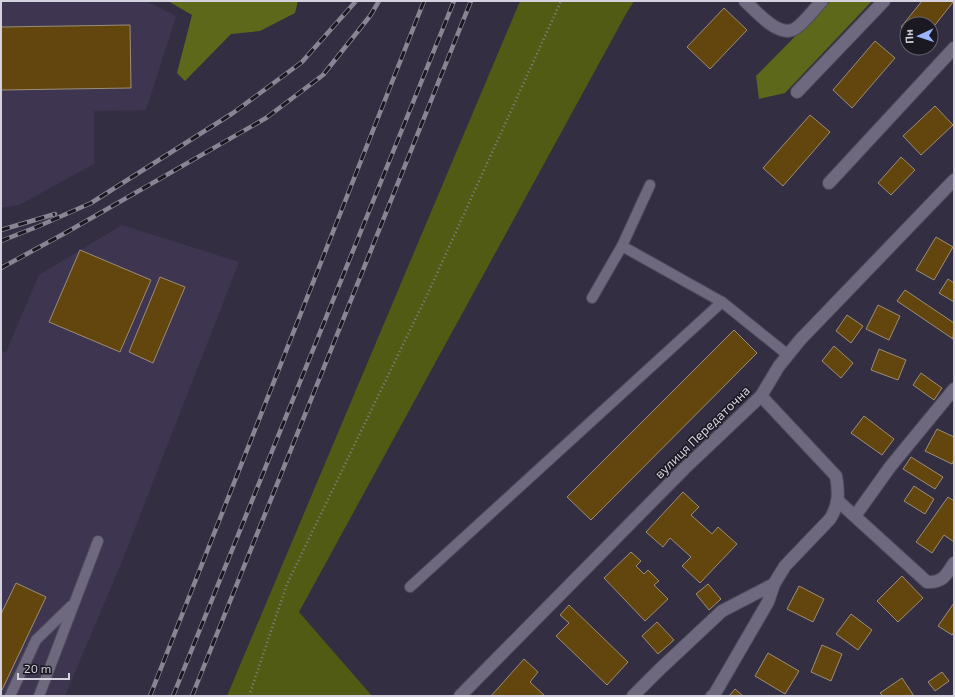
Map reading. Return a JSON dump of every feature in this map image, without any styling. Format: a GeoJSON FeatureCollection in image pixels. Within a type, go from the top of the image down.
{"type":"FeatureCollection","features":[{"type":"Feature","properties":{"kind":"street"},"geometry":{"type":"LineString","coordinates":[[745,1],[776,28],[785,31],[795,29],[822,1]]}},
{"type":"Feature","properties":{"kind":"street"},"geometry":{"type":"LineString","coordinates":[[797,92],[884,1]]}},
{"type":"Feature","properties":{"kind":"street"},"geometry":{"type":"LineString","coordinates":[[829,183],[954,48]]}},
{"type":"Feature","properties":{"kind":"street","name":"вулиця Передаточна"},"geometry":{"type":"LineString","coordinates":[[460,696],[685,468],[761,396],[779,366],[800,340],[954,180]]}},
{"type":"Feature","properties":{"kind":"street"},"geometry":{"type":"LineString","coordinates":[[855,516],[890,467],[954,390]]}},
{"type":"Feature","properties":{"kind":"street"},"geometry":{"type":"LineString","coordinates":[[713,696],[768,602],[774,584],[785,566],[830,519],[835,511],[838,501],[836,476],[761,396]]}},
{"type":"Feature","properties":{"kind":"street"},"geometry":{"type":"LineString","coordinates":[[838,501],[927,582],[936,582],[944,578],[954,563]]}},
{"type":"Feature","properties":{"kind":"street"},"geometry":{"type":"LineString","coordinates":[[632,696],[722,611],[774,584]]}},
{"type":"Feature","properties":{"kind":"lane"},"geometry":{"type":"LineString","coordinates":[[592,298],[622,246],[650,185]]}},
{"type":"Feature","properties":{"kind":"lane"},"geometry":{"type":"LineString","coordinates":[[622,246],[722,302],[788,355]]}},
{"type":"Feature","properties":{"kind":"lane"},"geometry":{"type":"LineString","coordinates":[[410,587],[722,302]]}},
{"type":"Feature","properties":{"kind":"lane"},"geometry":{"type":"LineString","coordinates":[[39,696],[98,541]]}},
{"type":"Feature","properties":{"kind":"lane"},"geometry":{"type":"LineString","coordinates":[[10,696],[36,640],[74,603]]}},
{"type":"Feature","properties":{"kind":"path"},"geometry":{"type":"LineString","coordinates":[[250,696],[287,584],[429,291],[561,1]]}},
{"type":"Feature","properties":{"kind":"shaded area"},"geometry":{"type":"Polygon","coordinates":[[[1,1],[146,1],[176,16],[146,110],[94,111],[94,164],[19,205],[1,208],[1,1]]]}},
{"type":"Feature","properties":{"kind":"shaded area"},"geometry":{"type":"Polygon","coordinates":[[[122,225],[239,262],[122,561],[65,696],[1,696],[1,351],[6,352],[39,275],[122,225]]]}},
{"type":"Feature","properties":{"kind":"green space"},"geometry":{"type":"Polygon","coordinates":[[[168,1],[298,1],[295,13],[260,31],[231,34],[185,81],[177,73],[192,15],[168,1]]]}},
{"type":"Feature","properties":{"kind":"green space"},"geometry":{"type":"Polygon","coordinates":[[[520,1],[634,1],[299,612],[372,696],[227,696],[520,1]]]}},
{"type":"Feature","properties":{"kind":"green space"},"geometry":{"type":"Polygon","coordinates":[[[830,1],[872,1],[785,93],[759,99],[756,76],[830,1]]]}},
{"type":"Feature","properties":{"kind":"building"},"geometry":{"type":"Polygon","coordinates":[[[922,1],[954,1],[939,20],[939,16],[910,16],[922,1]]]}},
{"type":"Feature","properties":{"kind":"building"},"geometry":{"type":"Polygon","coordinates":[[[724,8],[747,30],[710,69],[687,47],[724,8]]]}},
{"type":"Feature","properties":{"kind":"building"},"geometry":{"type":"Polygon","coordinates":[[[130,25],[131,88],[1,90],[1,27],[130,25]]]}},
{"type":"Feature","properties":{"kind":"building"},"geometry":{"type":"Polygon","coordinates":[[[875,41],[895,58],[852,108],[833,90],[875,41]]]}},
{"type":"Feature","properties":{"kind":"building"},"geometry":{"type":"Polygon","coordinates":[[[935,106],[953,125],[921,155],[903,136],[935,106]]]}},
{"type":"Feature","properties":{"kind":"building"},"geometry":{"type":"Polygon","coordinates":[[[810,115],[830,132],[783,186],[763,168],[810,115]]]}},
{"type":"Feature","properties":{"kind":"building"},"geometry":{"type":"Polygon","coordinates":[[[901,157],[915,170],[891,195],[878,183],[901,157]]]}},
{"type":"Feature","properties":{"kind":"building"},"geometry":{"type":"Polygon","coordinates":[[[936,237],[953,247],[934,280],[916,270],[936,237]]]}},
{"type":"Feature","properties":{"kind":"building"},"geometry":{"type":"Polygon","coordinates":[[[80,250],[151,280],[120,352],[49,322],[80,250]]]}},
{"type":"Feature","properties":{"kind":"building"},"geometry":{"type":"Polygon","coordinates":[[[160,277],[185,287],[153,363],[129,352],[160,277]]]}},
{"type":"Feature","properties":{"kind":"building"},"geometry":{"type":"Polygon","coordinates":[[[948,279],[954,283],[954,302],[939,293],[948,279]]]}},
{"type":"Feature","properties":{"kind":"building"},"geometry":{"type":"Polygon","coordinates":[[[905,290],[954,323],[953,339],[897,301],[905,290]]]}},
{"type":"Feature","properties":{"kind":"building"},"geometry":{"type":"Polygon","coordinates":[[[878,305],[900,316],[889,340],[866,329],[878,305]]]}},
{"type":"Feature","properties":{"kind":"building"},"geometry":{"type":"Polygon","coordinates":[[[847,315],[863,326],[851,343],[836,331],[847,315]]]}},
{"type":"Feature","properties":{"kind":"building"},"geometry":{"type":"Polygon","coordinates":[[[734,330],[757,353],[591,520],[567,497],[734,330]]]}},
{"type":"Feature","properties":{"kind":"building"},"geometry":{"type":"Polygon","coordinates":[[[834,346],[853,363],[841,378],[822,361],[834,346]]]}},
{"type":"Feature","properties":{"kind":"building"},"geometry":{"type":"Polygon","coordinates":[[[879,349],[906,360],[898,380],[871,370],[879,349]]]}},
{"type":"Feature","properties":{"kind":"building"},"geometry":{"type":"Polygon","coordinates":[[[921,373],[942,388],[934,400],[913,385],[921,373]]]}},
{"type":"Feature","properties":{"kind":"building"},"geometry":{"type":"Polygon","coordinates":[[[864,416],[894,439],[882,455],[851,433],[864,416]]]}},
{"type":"Feature","properties":{"kind":"building"},"geometry":{"type":"Polygon","coordinates":[[[937,429],[954,437],[954,460],[952,464],[925,451],[937,429]]]}},
{"type":"Feature","properties":{"kind":"building"},"geometry":{"type":"Polygon","coordinates":[[[911,457],[943,477],[935,489],[903,469],[911,457]]]}},
{"type":"Feature","properties":{"kind":"building"},"geometry":{"type":"Polygon","coordinates":[[[914,486],[934,499],[925,514],[904,501],[914,486]]]}},
{"type":"Feature","properties":{"kind":"building"},"geometry":{"type":"Polygon","coordinates":[[[683,492],[699,507],[691,515],[712,534],[718,527],[737,544],[700,583],[682,566],[691,557],[670,538],[663,547],[646,532],[683,492]]]}},
{"type":"Feature","properties":{"kind":"building"},"geometry":{"type":"Polygon","coordinates":[[[948,497],[954,501],[954,542],[944,535],[932,553],[916,542],[948,497]]]}},
{"type":"Feature","properties":{"kind":"building"},"geometry":{"type":"Polygon","coordinates":[[[631,552],[641,561],[636,566],[644,574],[648,570],[659,581],[654,585],[668,599],[645,621],[604,578],[631,552]]]}},
{"type":"Feature","properties":{"kind":"building"},"geometry":{"type":"Polygon","coordinates":[[[902,576],[923,598],[898,622],[877,601],[902,576]]]}},
{"type":"Feature","properties":{"kind":"building"},"geometry":{"type":"Polygon","coordinates":[[[16,583],[46,597],[1,692],[1,614],[16,583]]]}},
{"type":"Feature","properties":{"kind":"building"},"geometry":{"type":"Polygon","coordinates":[[[708,584],[721,599],[709,610],[696,594],[708,584]]]}},
{"type":"Feature","properties":{"kind":"building"},"geometry":{"type":"Polygon","coordinates":[[[799,586],[824,599],[813,622],[787,609],[799,586]]]}},
{"type":"Feature","properties":{"kind":"building"},"geometry":{"type":"Polygon","coordinates":[[[954,603],[954,632],[952,635],[938,626],[954,603]]]}},
{"type":"Feature","properties":{"kind":"building"},"geometry":{"type":"Polygon","coordinates":[[[569,605],[628,662],[607,685],[556,636],[569,623],[560,615],[569,605]]]}},
{"type":"Feature","properties":{"kind":"building"},"geometry":{"type":"Polygon","coordinates":[[[851,614],[872,630],[858,650],[836,634],[851,614]]]}},
{"type":"Feature","properties":{"kind":"building"},"geometry":{"type":"Polygon","coordinates":[[[657,622],[674,640],[658,654],[642,636],[657,622]]]}},
{"type":"Feature","properties":{"kind":"building"},"geometry":{"type":"Polygon","coordinates":[[[822,645],[842,654],[831,681],[811,672],[822,645]]]}},
{"type":"Feature","properties":{"kind":"building"},"geometry":{"type":"Polygon","coordinates":[[[768,653],[799,671],[785,694],[755,676],[768,653]]]}},
{"type":"Feature","properties":{"kind":"building"},"geometry":{"type":"Polygon","coordinates":[[[524,659],[538,672],[530,682],[545,696],[491,696],[524,659]]]}},
{"type":"Feature","properties":{"kind":"building"},"geometry":{"type":"Polygon","coordinates":[[[942,672],[949,681],[935,691],[928,682],[942,672]]]}},
{"type":"Feature","properties":{"kind":"building"},"geometry":{"type":"Polygon","coordinates":[[[902,678],[914,696],[883,696],[880,693],[902,678]]]}},
{"type":"Feature","properties":{"kind":"building"},"geometry":{"type":"Polygon","coordinates":[[[735,689],[743,696],[729,696],[735,689]]]}},
{"type":"Feature","properties":{"kind":"railway"},"geometry":{"type":"LineString","coordinates":[[1,241],[91,203],[233,113],[302,62],[356,1]]}},
{"type":"Feature","properties":{"kind":"railway"},"geometry":{"type":"LineString","coordinates":[[1,268],[266,118],[323,75],[370,16],[379,1]]}},
{"type":"Feature","properties":{"kind":"railway"},"geometry":{"type":"LineString","coordinates":[[150,696],[424,1]]}},
{"type":"Feature","properties":{"kind":"railway"},"geometry":{"type":"LineString","coordinates":[[173,696],[454,1]]}},
{"type":"Feature","properties":{"kind":"railway"},"geometry":{"type":"LineString","coordinates":[[192,696],[471,1]]}},
{"type":"Feature","properties":{"kind":"railway"},"geometry":{"type":"LineString","coordinates":[[1,230],[55,214]]}}]}
